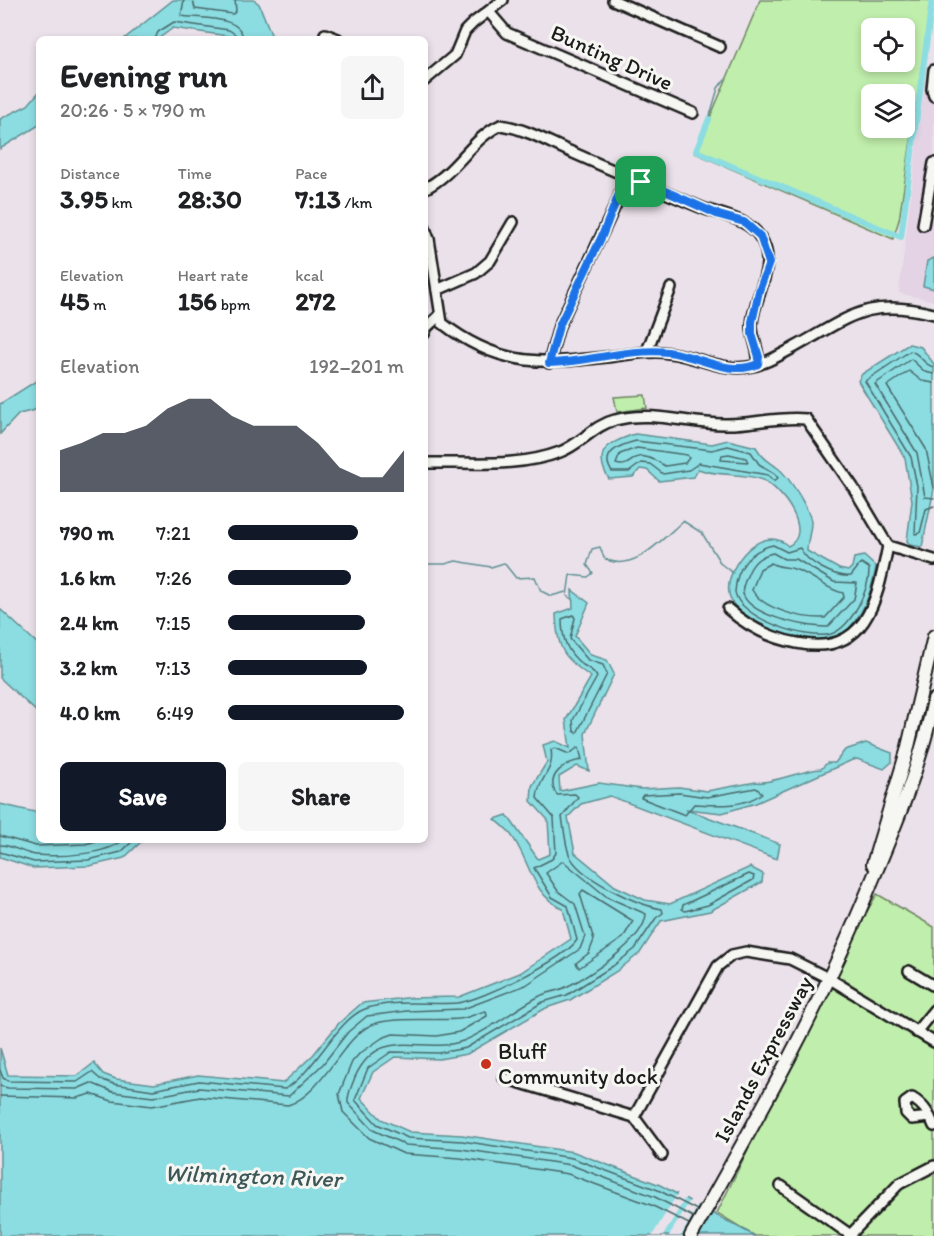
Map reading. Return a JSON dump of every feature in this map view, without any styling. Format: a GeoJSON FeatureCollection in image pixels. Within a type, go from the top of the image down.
{"type":"FeatureCollection","features":[{"type":"Feature","properties":{"kind":"main road","name":"Islands Expressway"},"geometry":{"type":"LineString","coordinates":[[865,899],[907,751],[934,636]]}},
{"type":"Feature","properties":{"kind":"main road","name":"Islands Expressway"},"geometry":{"type":"LineString","coordinates":[[691,1236],[830,979],[902,812],[934,700]]}},
{"type":"Feature","properties":{"kind":"street"},"geometry":{"type":"LineString","coordinates":[[428,76],[455,55],[465,31],[503,0]]}},
{"type":"Feature","properties":{"kind":"street"},"geometry":{"type":"LineString","coordinates":[[613,0],[720,47]]}},
{"type":"Feature","properties":{"kind":"street","name":"Bunting Drive"},"geometry":{"type":"LineString","coordinates":[[489,12],[507,33],[693,113]]}},
{"type":"Feature","properties":{"kind":"street"},"geometry":{"type":"LineString","coordinates":[[934,70],[932,89],[934,96]]}},
{"type":"Feature","properties":{"kind":"street"},"geometry":{"type":"LineString","coordinates":[[428,186],[452,170],[479,139],[501,125],[529,132],[719,215],[744,222],[760,236],[769,263],[759,291],[752,322],[752,334],[759,357],[758,364]]}},
{"type":"Feature","properties":{"kind":"street"},"geometry":{"type":"LineString","coordinates":[[923,225],[934,162]]}},
{"type":"Feature","properties":{"kind":"street"},"geometry":{"type":"LineString","coordinates":[[549,363],[559,326],[602,236],[627,174]]}},
{"type":"Feature","properties":{"kind":"street"},"geometry":{"type":"LineString","coordinates":[[437,290],[476,273],[490,261],[513,222]]}},
{"type":"Feature","properties":{"kind":"street"},"geometry":{"type":"LineString","coordinates":[[428,236],[442,324],[455,334],[480,347],[515,358],[549,363],[647,351],[674,353],[722,366],[758,364],[775,358],[850,315],[895,306],[934,314]]}},
{"type":"Feature","properties":{"kind":"street"},"geometry":{"type":"LineString","coordinates":[[647,351],[671,288]]}},
{"type":"Feature","properties":{"kind":"street"},"geometry":{"type":"LineString","coordinates":[[428,327],[439,316]]}},
{"type":"Feature","properties":{"kind":"street"},"geometry":{"type":"LineString","coordinates":[[428,463],[540,460],[572,447],[608,422],[630,417],[667,417],[728,424],[777,418],[806,419],[853,487],[888,546],[878,597],[854,632],[836,645],[818,648],[790,642],[752,628],[728,609]]}},
{"type":"Feature","properties":{"kind":"street"},"geometry":{"type":"LineString","coordinates":[[888,546],[934,560]]}},
{"type":"Feature","properties":{"kind":"street"},"geometry":{"type":"LineString","coordinates":[[634,1117],[718,966],[730,956],[746,952],[780,956],[830,979],[934,1042]]}},
{"type":"Feature","properties":{"kind":"street"},"geometry":{"type":"LineString","coordinates":[[909,971],[934,986]]}},
{"type":"Feature","properties":{"kind":"street"},"geometry":{"type":"LineString","coordinates":[[916,1032],[934,1010]]}},
{"type":"Feature","properties":{"kind":"street"},"geometry":{"type":"LineString","coordinates":[[504,1078],[634,1117],[662,1155]]}},
{"type":"Feature","properties":{"kind":"street"},"geometry":{"type":"LineString","coordinates":[[930,1117],[934,1126]]}},
{"type":"Feature","properties":{"kind":"street"},"geometry":{"type":"LineString","coordinates":[[782,1186],[851,1235],[899,1184],[934,1166]]}},
{"type":"Feature","properties":{"kind":"shaded area"},"geometry":{"type":"Polygon","coordinates":[[[925,80],[934,84],[934,301],[899,293],[925,80]]]}},
{"type":"Feature","properties":{"kind":"green space"},"geometry":{"type":"Polygon","coordinates":[[[760,0],[932,0],[915,113],[915,84],[861,84],[861,138],[911,138],[899,220],[893,239],[695,153],[760,0]]]}},
{"type":"Feature","properties":{"kind":"green space"},"geometry":{"type":"Polygon","coordinates":[[[645,395],[647,408],[617,412],[614,397],[645,395]]]}},
{"type":"Feature","properties":{"kind":"green space"},"geometry":{"type":"Polygon","coordinates":[[[877,894],[934,927],[934,1236],[755,1236],[717,1213],[849,942],[877,894]]]}},
{"type":"Feature","properties":{"kind":"water"},"geometry":{"type":"Polygon","coordinates":[[[173,0],[254,0],[259,4],[272,36],[228,36],[173,28],[162,36],[128,36],[173,0]]]}},
{"type":"Feature","properties":{"kind":"water"},"geometry":{"type":"Polygon","coordinates":[[[36,96],[36,127],[0,149],[0,119],[28,105],[36,96]]]}},
{"type":"Feature","properties":{"kind":"water"},"geometry":{"type":"Polygon","coordinates":[[[934,258],[934,289],[923,286],[927,261],[934,258]]]}},
{"type":"Feature","properties":{"kind":"water"},"geometry":{"type":"Polygon","coordinates":[[[909,344],[921,347],[934,364],[934,489],[922,547],[910,545],[907,541],[912,501],[905,458],[858,381],[862,374],[909,344]]]}},
{"type":"Feature","properties":{"kind":"water"},"geometry":{"type":"Polygon","coordinates":[[[36,381],[36,409],[19,414],[0,434],[0,404],[36,381]]]}},
{"type":"Feature","properties":{"kind":"water"},"geometry":{"type":"Polygon","coordinates":[[[635,434],[712,444],[728,440],[756,447],[788,479],[807,510],[811,522],[807,551],[839,569],[848,571],[852,567],[854,558],[864,556],[876,567],[865,604],[850,628],[831,640],[817,641],[782,634],[750,619],[738,609],[731,600],[729,589],[730,577],[736,565],[754,545],[765,540],[777,540],[788,546],[795,540],[798,531],[792,511],[786,501],[770,485],[763,480],[747,476],[698,469],[694,477],[659,481],[647,470],[640,469],[633,477],[609,479],[602,461],[603,454],[611,444],[635,434]]]}},
{"type":"Feature","properties":{"kind":"water","name":"Wilmington River"},"geometry":{"type":"Polygon","coordinates":[[[572,590],[589,603],[575,636],[591,655],[607,660],[614,674],[585,734],[589,771],[577,766],[559,777],[560,791],[599,783],[641,789],[679,787],[707,791],[769,781],[821,769],[827,763],[835,763],[845,750],[866,743],[892,753],[892,762],[884,769],[857,759],[850,761],[756,803],[722,813],[686,809],[780,844],[777,859],[610,796],[581,804],[568,817],[575,853],[615,886],[645,900],[670,904],[750,867],[763,874],[762,882],[710,911],[661,921],[640,953],[617,971],[570,1000],[546,1008],[467,1054],[439,1059],[395,1057],[373,1072],[361,1098],[381,1119],[410,1132],[462,1135],[574,1152],[660,1185],[755,1236],[0,1236],[0,1048],[8,1075],[77,1076],[94,1063],[103,1074],[116,1079],[154,1084],[198,1075],[283,1083],[313,1055],[339,1023],[362,1003],[406,998],[459,997],[520,973],[571,939],[563,909],[543,894],[516,842],[495,819],[507,815],[538,859],[550,854],[548,820],[531,801],[532,786],[547,762],[543,745],[555,741],[570,748],[566,720],[591,677],[563,652],[558,636],[556,614],[573,608],[572,590]]]}},
{"type":"Feature","properties":{"kind":"water"},"geometry":{"type":"Polygon","coordinates":[[[0,609],[36,642],[36,711],[0,678],[0,609]]]}},
{"type":"Feature","properties":{"kind":"water"},"geometry":{"type":"Polygon","coordinates":[[[0,804],[36,812],[36,843],[140,843],[124,858],[89,866],[33,868],[0,857],[0,804]]]}},
{"type":"Feature","properties":{"kind":"pier"},"geometry":{"type":"Polygon","coordinates":[[[679,1191],[687,1195],[663,1236],[652,1236],[679,1191]]]}},
{"type":"Feature","properties":{"kind":"pier"},"geometry":{"type":"Polygon","coordinates":[[[692,1197],[700,1202],[681,1236],[669,1236],[692,1197]]]}},
{"type":"Feature","properties":{"kind":"waterway"},"geometry":{"type":"LineString","coordinates":[[709,119],[696,151],[901,237],[932,0]]}},
{"type":"Feature","properties":{"kind":"waterway"},"geometry":{"type":"LineString","coordinates":[[709,119],[718,88],[725,79]]}},
{"type":"Feature","properties":{"kind":"waterway"},"geometry":{"type":"LineString","coordinates":[[573,600],[567,596],[570,575],[588,577],[593,573],[587,565],[592,549],[600,547],[604,558],[615,562],[636,559],[683,521],[702,533],[721,564],[733,573]]}},
{"type":"Feature","properties":{"kind":"waterway"},"geometry":{"type":"LineString","coordinates":[[428,564],[445,564],[456,561],[491,567],[504,563],[516,578],[535,577],[541,591],[551,596],[566,592]]}},
{"type":"Feature","properties":{"kind":"place","name":"Bluff Community dock"},"geometry":{"type":"Point","coordinates":[486,1064]}},
{"type":"Feature","properties":{"kind":"route"},"geometry":{"type":"LineString","coordinates":[[627,174],[641,182],[719,215],[744,222],[760,236],[767,251],[769,263],[759,291],[752,322],[752,334],[759,357],[758,364],[755,366],[722,366],[674,353],[647,351],[549,363],[559,326],[619,198],[627,174]]}}]}
